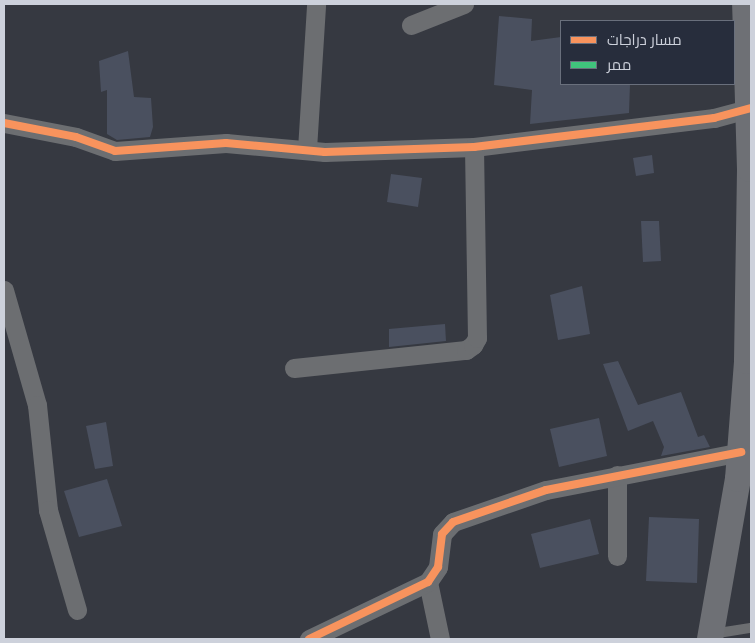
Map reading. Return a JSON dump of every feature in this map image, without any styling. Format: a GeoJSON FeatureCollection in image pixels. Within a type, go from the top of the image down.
{"type":"FeatureCollection","features":[{"type":"Feature","properties":{"kind":"main road"},"geometry":{"type":"LineString","coordinates":[[711,637],[746,452],[749,361],[749,109],[745,4]]}},
{"type":"Feature","properties":{"kind":"street"},"geometry":{"type":"LineString","coordinates":[[307,150],[316,4]]}},
{"type":"Feature","properties":{"kind":"street"},"geometry":{"type":"LineString","coordinates":[[411,25],[464,4]]}},
{"type":"Feature","properties":{"kind":"street"},"geometry":{"type":"LineString","coordinates":[[4,123],[76,137],[115,151],[226,143],[307,150],[474,147],[714,118],[749,109]]}},
{"type":"Feature","properties":{"kind":"street"},"geometry":{"type":"LineString","coordinates":[[294,368],[466,350],[474,345],[477,338],[474,147]]}},
{"type":"Feature","properties":{"kind":"street"},"geometry":{"type":"LineString","coordinates":[[4,290],[36,405],[48,510],[77,610]]}},
{"type":"Feature","properties":{"kind":"street"},"geometry":{"type":"LineString","coordinates":[[309,639],[428,582],[438,567],[442,534],[453,522],[546,490],[746,452]]}},
{"type":"Feature","properties":{"kind":"street"},"geometry":{"type":"LineString","coordinates":[[617,475],[617,556]]}},
{"type":"Feature","properties":{"kind":"street"},"geometry":{"type":"LineString","coordinates":[[428,582],[440,639]]}},
{"type":"Feature","properties":{"kind":"lane"},"geometry":{"type":"LineString","coordinates":[[711,637],[751,628]]}},
{"type":"Feature","properties":{"kind":"building"},"geometry":{"type":"Polygon","coordinates":[[[499,16],[532,19],[531,41],[560,37],[560,85],[630,85],[629,113],[530,124],[532,90],[494,85],[499,16]]]}},
{"type":"Feature","properties":{"kind":"building"},"geometry":{"type":"Polygon","coordinates":[[[128,51],[134,97],[151,98],[153,127],[150,137],[117,140],[107,134],[107,90],[101,92],[99,61],[128,51]]]}},
{"type":"Feature","properties":{"kind":"building"},"geometry":{"type":"Polygon","coordinates":[[[652,155],[654,173],[636,176],[633,158],[652,155]]]}},
{"type":"Feature","properties":{"kind":"building"},"geometry":{"type":"Polygon","coordinates":[[[391,174],[422,178],[418,207],[387,202],[391,174]]]}},
{"type":"Feature","properties":{"kind":"building"},"geometry":{"type":"Polygon","coordinates":[[[641,221],[659,221],[661,261],[643,262],[641,221]]]}},
{"type":"Feature","properties":{"kind":"building"},"geometry":{"type":"Polygon","coordinates":[[[582,286],[590,334],[558,340],[550,295],[582,286]]]}},
{"type":"Feature","properties":{"kind":"building"},"geometry":{"type":"Polygon","coordinates":[[[445,324],[446,341],[389,347],[389,329],[445,324]]]}},
{"type":"Feature","properties":{"kind":"building"},"geometry":{"type":"Polygon","coordinates":[[[618,361],[638,405],[681,392],[698,437],[704,435],[710,447],[661,456],[664,447],[653,421],[628,431],[603,364],[618,361]]]}},
{"type":"Feature","properties":{"kind":"building"},"geometry":{"type":"Polygon","coordinates":[[[599,418],[607,456],[559,467],[550,429],[599,418]]]}},
{"type":"Feature","properties":{"kind":"building"},"geometry":{"type":"Polygon","coordinates":[[[106,422],[113,466],[95,469],[86,426],[106,422]]]}},
{"type":"Feature","properties":{"kind":"building"},"geometry":{"type":"Polygon","coordinates":[[[107,479],[122,526],[79,537],[64,491],[107,479]]]}},
{"type":"Feature","properties":{"kind":"building"},"geometry":{"type":"Polygon","coordinates":[[[649,517],[699,519],[697,583],[646,581],[649,517]]]}},
{"type":"Feature","properties":{"kind":"building"},"geometry":{"type":"Polygon","coordinates":[[[590,519],[599,554],[540,568],[531,534],[590,519]]]}},
{"type":"Feature","properties":{"kind":"cycle path"},"geometry":{"type":"LineString","coordinates":[[4,123],[76,137],[115,151],[226,143],[325,152],[474,147],[714,118],[751,108]]}},
{"type":"Feature","properties":{"kind":"cycle path"},"geometry":{"type":"LineString","coordinates":[[309,639],[428,582],[438,567],[442,534],[453,522],[546,490],[741,452]]}}]}
